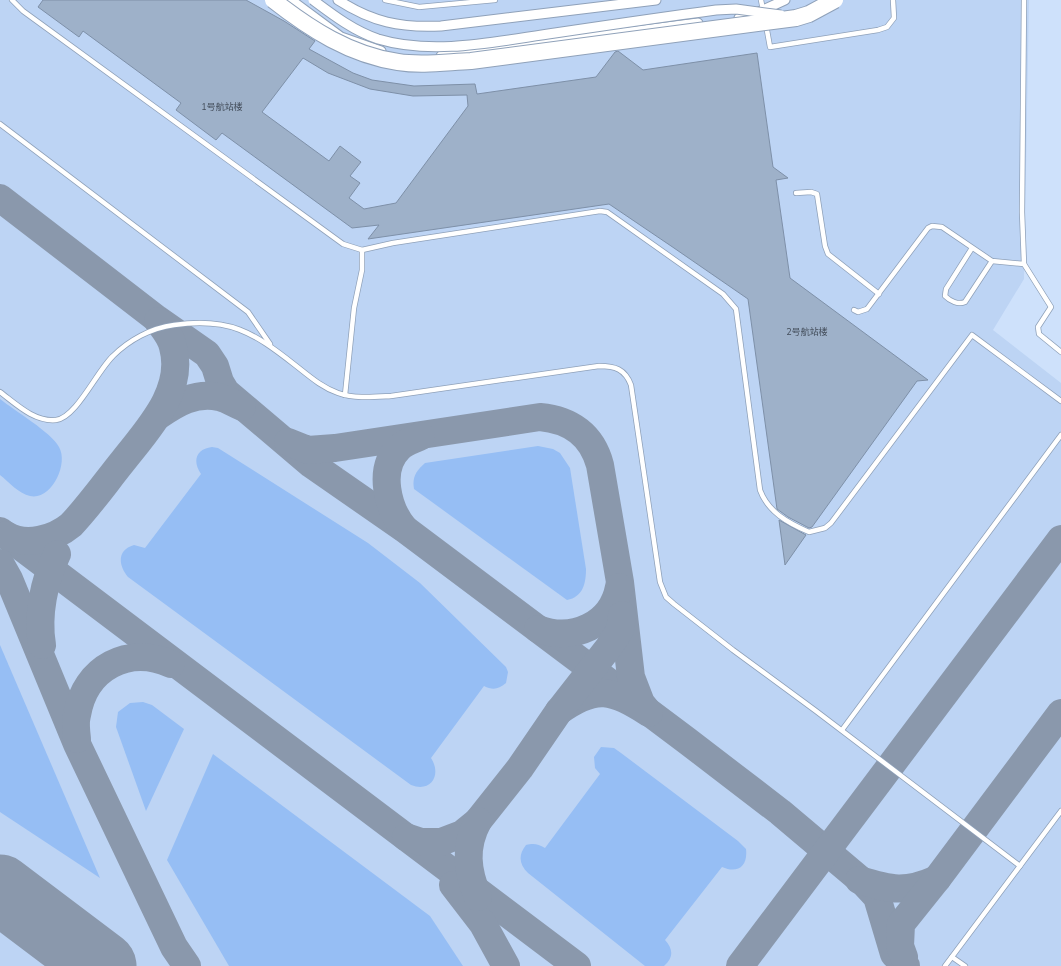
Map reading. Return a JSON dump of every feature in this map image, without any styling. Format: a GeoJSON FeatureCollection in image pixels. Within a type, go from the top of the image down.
{"type":"FeatureCollection","features":[{"type":"Feature","properties":{"kind":"highway"},"geometry":{"type":"LineString","coordinates":[[273,0],[319,32],[366,56],[399,62],[428,64],[471,61],[796,18],[809,14],[836,0]]}},
{"type":"Feature","properties":{"kind":"street"},"geometry":{"type":"LineString","coordinates":[[291,0],[341,37],[390,54],[431,57],[750,16],[785,0]]}},
{"type":"Feature","properties":{"kind":"street"},"geometry":{"type":"LineString","coordinates":[[314,0],[355,29],[377,38],[402,44],[432,46],[492,42],[716,10],[757,11],[796,18]]}},
{"type":"Feature","properties":{"kind":"street"},"geometry":{"type":"LineString","coordinates":[[338,0],[373,19],[395,25],[417,27],[441,26],[656,0]]}},
{"type":"Feature","properties":{"kind":"lane"},"geometry":{"type":"LineString","coordinates":[[12,0],[23,11],[343,244],[362,250],[392,243],[569,215],[600,211],[607,212],[731,300],[736,309],[760,490],[764,501],[772,511],[809,532],[825,528],[831,523],[972,335],[1061,402]]}},
{"type":"Feature","properties":{"kind":"lane"},"geometry":{"type":"LineString","coordinates":[[385,0],[419,8],[495,0]]}},
{"type":"Feature","properties":{"kind":"lane"},"geometry":{"type":"LineString","coordinates":[[761,0],[770,47],[878,30],[887,27],[894,18],[893,0]]}},
{"type":"Feature","properties":{"kind":"lane"},"geometry":{"type":"LineString","coordinates":[[1024,0],[1022,212],[1024,264],[1051,307],[1038,327],[1039,334],[1061,352]]}},
{"type":"Feature","properties":{"kind":"lane"},"geometry":{"type":"LineString","coordinates":[[0,124],[248,312],[271,346]]}},
{"type":"Feature","properties":{"kind":"lane"},"geometry":{"type":"LineString","coordinates":[[796,193],[811,192],[817,194],[825,246],[828,254],[880,294]]}},
{"type":"Feature","properties":{"kind":"lane"},"geometry":{"type":"LineString","coordinates":[[854,310],[858,312],[867,309],[880,294],[928,228],[932,226],[942,227],[992,262],[1024,264]]}},
{"type":"Feature","properties":{"kind":"lane"},"geometry":{"type":"LineString","coordinates":[[972,248],[946,289],[945,296],[947,298],[956,303],[965,302],[992,262]]}},
{"type":"Feature","properties":{"kind":"lane"},"geometry":{"type":"LineString","coordinates":[[345,395],[354,308],[362,270],[362,250]]}},
{"type":"Feature","properties":{"kind":"lane"},"geometry":{"type":"LineString","coordinates":[[0,392],[23,410],[37,417],[51,420],[62,418],[68,415],[100,370],[117,352],[140,336],[171,325],[203,322],[230,326],[254,335],[271,346],[319,384],[345,395],[370,397],[391,396],[599,366],[611,366],[625,372],[632,385],[660,582],[666,597],[733,650],[842,730],[1020,866]]}},
{"type":"Feature","properties":{"kind":"lane"},"geometry":{"type":"LineString","coordinates":[[842,730],[1061,435]]}},
{"type":"Feature","properties":{"kind":"lane"},"geometry":{"type":"LineString","coordinates":[[945,966],[1061,811]]}},
{"type":"Feature","properties":{"kind":"lane"},"geometry":{"type":"LineString","coordinates":[[952,957],[965,966]]}},
{"type":"Feature","properties":{"kind":"shaded area"},"geometry":{"type":"Polygon","coordinates":[[[0,0],[1029,0],[1024,279],[993,330],[1061,383],[1061,966],[0,966],[0,0]]]}},
{"type":"Feature","properties":{"kind":"shaded area"},"geometry":{"type":"Polygon","coordinates":[[[0,399],[41,428],[55,441],[59,447],[62,463],[60,471],[56,480],[45,493],[38,496],[26,495],[0,475],[0,399]]]}},
{"type":"Feature","properties":{"kind":"shaded area"},"geometry":{"type":"Polygon","coordinates":[[[538,446],[553,449],[560,453],[570,468],[586,569],[584,584],[580,593],[577,596],[567,600],[414,489],[415,474],[425,463],[538,446]]]}},
{"type":"Feature","properties":{"kind":"shaded area"},"geometry":{"type":"Polygon","coordinates":[[[212,447],[218,448],[368,543],[420,583],[506,667],[508,672],[506,683],[495,689],[484,686],[431,758],[434,764],[435,776],[433,781],[429,784],[424,787],[411,785],[128,577],[122,568],[121,558],[124,550],[134,545],[145,548],[201,474],[197,465],[197,456],[202,450],[212,447]]]}},
{"type":"Feature","properties":{"kind":"shaded area"},"geometry":{"type":"Polygon","coordinates":[[[0,645],[100,878],[0,812],[0,645]]]}},
{"type":"Feature","properties":{"kind":"shaded area"},"geometry":{"type":"Polygon","coordinates":[[[143,702],[152,705],[184,729],[146,811],[116,727],[118,712],[130,703],[143,702]]]}},
{"type":"Feature","properties":{"kind":"shaded area"},"geometry":{"type":"Polygon","coordinates":[[[601,747],[614,748],[738,841],[746,849],[744,864],[733,870],[722,867],[665,940],[670,947],[671,956],[664,966],[645,966],[528,873],[521,863],[522,852],[526,845],[536,844],[545,848],[600,774],[595,768],[594,757],[601,747]]]}},
{"type":"Feature","properties":{"kind":"shaded area"},"geometry":{"type":"Polygon","coordinates":[[[213,754],[430,916],[463,966],[229,966],[167,860],[213,754]]]}},
{"type":"Feature","properties":{"kind":"building"},"geometry":{"type":"Polygon","coordinates":[[[43,0],[246,0],[284,21],[315,41],[309,49],[353,73],[372,80],[414,86],[475,84],[477,94],[596,77],[615,52],[618,51],[643,70],[757,53],[773,167],[788,178],[776,180],[790,278],[928,380],[917,381],[812,527],[809,528],[788,517],[777,509],[748,299],[609,204],[368,239],[379,225],[352,228],[222,133],[216,140],[176,110],[181,103],[83,31],[79,37],[38,7],[43,0]],[[303,58],[262,112],[329,161],[340,146],[361,162],[350,176],[360,183],[349,198],[364,209],[396,203],[468,106],[467,95],[413,96],[370,89],[328,73],[303,58]]]}},
{"type":"Feature","properties":{"kind":"building"},"geometry":{"type":"Polygon","coordinates":[[[779,520],[806,535],[785,565],[779,520]]]}},
{"type":"Feature","properties":{"kind":"taxiway"},"geometry":{"type":"LineString","coordinates":[[0,198],[157,319],[207,354],[215,366],[220,382],[226,392],[311,464],[406,530],[686,740],[780,812],[863,882],[877,897],[894,954],[906,966]]}},
{"type":"Feature","properties":{"kind":"taxiway"},"geometry":{"type":"LineString","coordinates":[[6,535],[14,539],[31,541],[40,540],[56,534],[71,525],[153,422],[169,394],[174,379],[175,363],[171,340],[158,321]]}},
{"type":"Feature","properties":{"kind":"taxiway"},"geometry":{"type":"LineString","coordinates":[[158,416],[179,403],[194,397],[202,396],[219,397],[242,407]]}},
{"type":"Feature","properties":{"kind":"taxiway"},"geometry":{"type":"LineString","coordinates":[[288,442],[308,450],[335,448],[540,417],[561,422],[579,431],[586,437],[592,445],[600,465],[620,582],[631,677],[641,703],[649,713],[625,699],[604,693],[584,697],[572,702],[559,711]]}},
{"type":"Feature","properties":{"kind":"taxiway"},"geometry":{"type":"LineString","coordinates":[[404,528],[393,510],[387,489],[388,467],[392,457],[401,446],[421,436]]}},
{"type":"Feature","properties":{"kind":"taxiway"},"geometry":{"type":"LineString","coordinates":[[0,531],[577,966]]}},
{"type":"Feature","properties":{"kind":"taxiway"},"geometry":{"type":"LineString","coordinates":[[740,966],[1061,539]]}},
{"type":"Feature","properties":{"kind":"taxiway"},"geometry":{"type":"LineString","coordinates":[[42,645],[40,622],[41,610],[48,575],[57,554]]}},
{"type":"Feature","properties":{"kind":"taxiway"},"geometry":{"type":"LineString","coordinates":[[0,563],[9,579],[77,744],[174,947],[187,966]]}},
{"type":"Feature","properties":{"kind":"taxiway"},"geometry":{"type":"LineString","coordinates":[[538,629],[564,633],[589,627],[600,620],[608,611],[615,600],[619,587]]}},
{"type":"Feature","properties":{"kind":"taxiway"},"geometry":{"type":"LineString","coordinates":[[406,837],[421,842],[441,842],[462,834],[478,821],[520,768],[559,711],[609,647],[620,630],[622,615]]}},
{"type":"Feature","properties":{"kind":"taxiway"},"geometry":{"type":"LineString","coordinates":[[77,739],[76,721],[82,698],[89,684],[99,673],[111,664],[125,659],[140,657],[155,659],[171,664]]}},
{"type":"Feature","properties":{"kind":"taxiway"},"geometry":{"type":"LineString","coordinates":[[904,957],[900,946],[901,924],[937,879],[1061,713]]}},
{"type":"Feature","properties":{"kind":"taxiway"},"geometry":{"type":"LineString","coordinates":[[478,821],[469,850],[469,868],[478,897]]}},
{"type":"Feature","properties":{"kind":"taxiway"},"geometry":{"type":"LineString","coordinates":[[859,880],[890,888],[907,888],[937,879]]}},
{"type":"Feature","properties":{"kind":"taxiway"},"geometry":{"type":"LineString","coordinates":[[453,885],[483,924],[506,966]]}},
{"type":"Feature","properties":{"kind":"runway"},"geometry":{"type":"LineString","coordinates":[[0,889],[102,966]]}}]}
